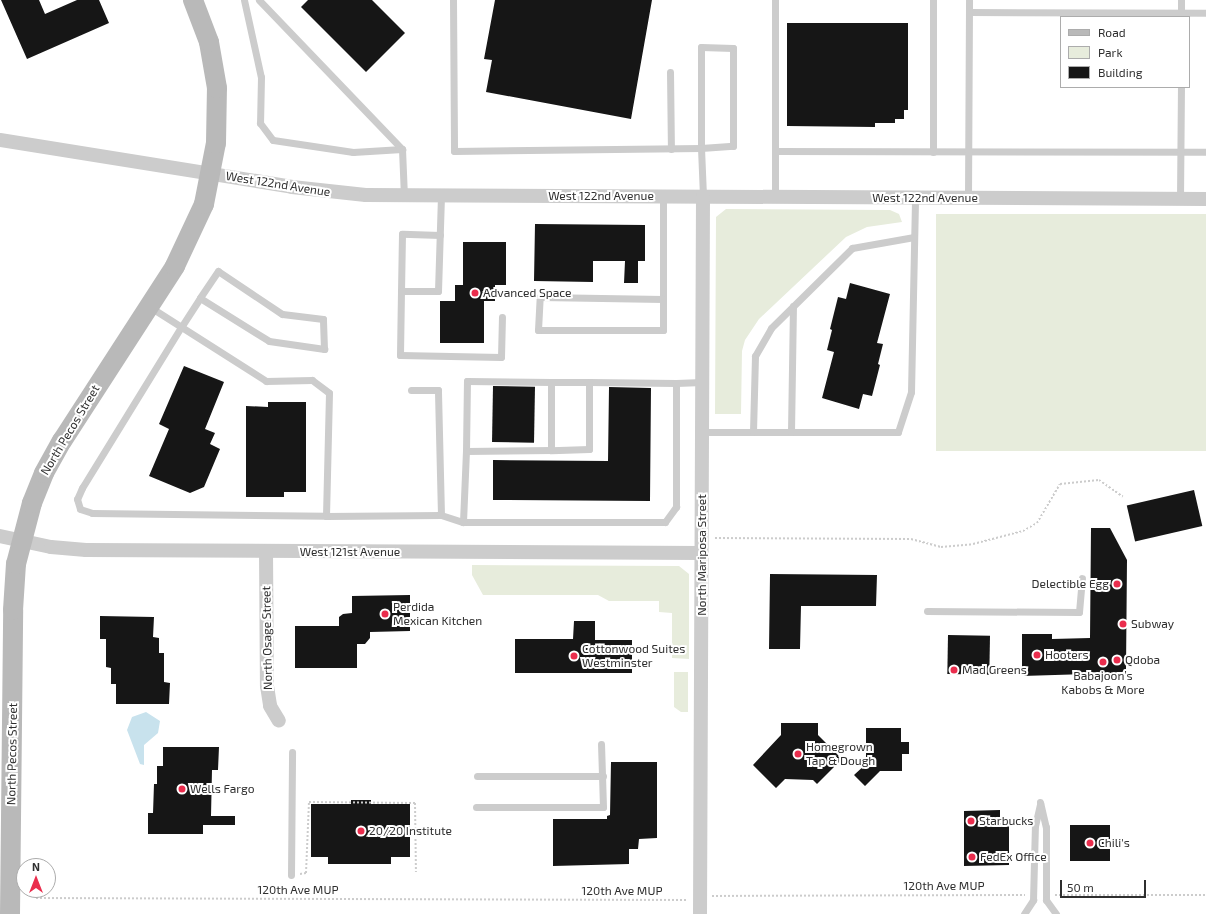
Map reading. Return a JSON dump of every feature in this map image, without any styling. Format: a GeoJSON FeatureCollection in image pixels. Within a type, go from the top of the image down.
{"type":"FeatureCollection","features":[{"type":"Feature","properties":{"kind":"street","name":"North Pecos Street"},"geometry":{"type":"LineString","coordinates":[[10,914],[10,718],[14,575],[21,541],[44,472],[188,243],[204,204],[212,173],[218,125],[217,88],[209,42],[193,0]]}},
{"type":"Feature","properties":{"kind":"street","name":"West 122nd Avenue"},"geometry":{"type":"LineString","coordinates":[[0,140],[326,192],[404,196],[704,196],[1206,200]]}},
{"type":"Feature","properties":{"kind":"street","name":"North Mariposa Street"},"geometry":{"type":"LineString","coordinates":[[700,907],[704,196]]}},
{"type":"Feature","properties":{"kind":"street","name":"West 121st Avenue"},"geometry":{"type":"LineString","coordinates":[[0,536],[21,541],[86,550],[701,553]]}},
{"type":"Feature","properties":{"kind":"street","name":"North Osage Street"},"geometry":{"type":"LineString","coordinates":[[266,551],[267,686],[270,706],[279,722]]}},
{"type":"Feature","properties":{"kind":"lane"},"geometry":{"type":"LineString","coordinates":[[244,0],[261,77],[260,123],[273,140],[353,152],[402,149]]}},
{"type":"Feature","properties":{"kind":"lane"},"geometry":{"type":"LineString","coordinates":[[260,0],[402,149],[404,196]]}},
{"type":"Feature","properties":{"kind":"lane"},"geometry":{"type":"LineString","coordinates":[[453,0],[454,151],[671,149],[701,148],[733,146],[733,48],[701,47],[701,148],[704,196]]}},
{"type":"Feature","properties":{"kind":"lane"},"geometry":{"type":"LineString","coordinates":[[775,0],[775,197]]}},
{"type":"Feature","properties":{"kind":"lane"},"geometry":{"type":"LineString","coordinates":[[933,0],[933,152]]}},
{"type":"Feature","properties":{"kind":"lane"},"geometry":{"type":"LineString","coordinates":[[968,0],[968,198]]}},
{"type":"Feature","properties":{"kind":"lane"},"geometry":{"type":"LineString","coordinates":[[1181,0],[1181,15]]}},
{"type":"Feature","properties":{"kind":"lane"},"geometry":{"type":"LineString","coordinates":[[968,12],[1181,15],[1206,13]]}},
{"type":"Feature","properties":{"kind":"lane"},"geometry":{"type":"LineString","coordinates":[[670,72],[671,149]]}},
{"type":"Feature","properties":{"kind":"lane"},"geometry":{"type":"LineString","coordinates":[[1180,199],[1181,88]]}},
{"type":"Feature","properties":{"kind":"lane"},"geometry":{"type":"LineString","coordinates":[[775,151],[1206,152]]}},
{"type":"Feature","properties":{"kind":"lane"},"geometry":{"type":"LineString","coordinates":[[401,291],[438,291],[441,196]]}},
{"type":"Feature","properties":{"kind":"lane"},"geometry":{"type":"LineString","coordinates":[[663,196],[663,299],[663,330],[538,330],[540,297],[663,299]]}},
{"type":"Feature","properties":{"kind":"lane"},"geometry":{"type":"LineString","coordinates":[[702,432],[898,432],[911,392],[915,198]]}},
{"type":"Feature","properties":{"kind":"lane"},"geometry":{"type":"LineString","coordinates":[[440,235],[402,234],[400,356],[501,357],[502,317]]}},
{"type":"Feature","properties":{"kind":"lane"},"geometry":{"type":"LineString","coordinates":[[753,432],[754,356],[771,328],[852,248],[914,237]]}},
{"type":"Feature","properties":{"kind":"lane"},"geometry":{"type":"LineString","coordinates":[[200,298],[268,341],[324,349],[323,319],[282,314],[218,271],[200,298],[181,327],[82,488],[77,499],[80,509],[92,513],[326,516],[441,515],[463,522],[665,522],[676,507],[676,383]]}},
{"type":"Feature","properties":{"kind":"lane"},"geometry":{"type":"LineString","coordinates":[[148,306],[266,381],[312,380],[329,394],[326,516]]}},
{"type":"Feature","properties":{"kind":"lane"},"geometry":{"type":"LineString","coordinates":[[791,432],[793,306]]}},
{"type":"Feature","properties":{"kind":"lane"},"geometry":{"type":"LineString","coordinates":[[463,522],[467,381],[702,382]]}},
{"type":"Feature","properties":{"kind":"lane"},"geometry":{"type":"LineString","coordinates":[[551,382],[551,450]]}},
{"type":"Feature","properties":{"kind":"lane"},"geometry":{"type":"LineString","coordinates":[[466,451],[589,449],[589,382]]}},
{"type":"Feature","properties":{"kind":"lane"},"geometry":{"type":"LineString","coordinates":[[411,390],[438,390],[441,515]]}},
{"type":"Feature","properties":{"kind":"lane"},"geometry":{"type":"LineString","coordinates":[[927,610],[1079,612],[1082,578]]}},
{"type":"Feature","properties":{"kind":"lane"},"geometry":{"type":"LineString","coordinates":[[476,807],[603,807],[602,744]]}},
{"type":"Feature","properties":{"kind":"lane"},"geometry":{"type":"LineString","coordinates":[[291,875],[292,752]]}},
{"type":"Feature","properties":{"kind":"lane"},"geometry":{"type":"LineString","coordinates":[[477,776],[602,776]]}},
{"type":"Feature","properties":{"kind":"lane"},"geometry":{"type":"LineString","coordinates":[[1024,914],[1033,900],[1035,826],[1040,802],[1046,827],[1046,900],[1056,914]]}},
{"type":"Feature","properties":{"kind":"path"},"geometry":{"type":"LineString","coordinates":[[715,538],[911,539],[941,547],[973,544],[1023,531],[1037,524],[1060,484],[1099,480],[1123,497]]}},
{"type":"Feature","properties":{"kind":"path"},"geometry":{"type":"LineString","coordinates":[[306,873],[308,802],[415,803],[416,872]]}},
{"type":"Feature","properties":{"kind":"path","name":"120th Ave MUP"},"geometry":{"type":"LineString","coordinates":[[36,898],[700,907],[716,895],[1033,895]]}},
{"type":"Feature","properties":{"kind":"path"},"geometry":{"type":"LineString","coordinates":[[1046,895],[1206,895]]}},
{"type":"Feature","properties":{"kind":"green space"},"geometry":{"type":"Polygon","coordinates":[[[726,209],[890,210],[899,214],[902,222],[867,227],[846,237],[759,319],[745,340],[742,351],[741,414],[715,414],[716,217],[726,209]]]}},
{"type":"Feature","properties":{"kind":"green space"},"geometry":{"type":"Polygon","coordinates":[[[936,214],[1206,214],[1206,451],[936,451],[936,214]]]}},
{"type":"Feature","properties":{"kind":"green space"},"geometry":{"type":"Polygon","coordinates":[[[472,565],[679,566],[689,574],[689,659],[672,658],[672,613],[659,612],[659,601],[609,601],[598,595],[483,595],[472,575],[472,565]]]}},
{"type":"Feature","properties":{"kind":"green space"},"geometry":{"type":"Polygon","coordinates":[[[674,672],[688,672],[688,712],[681,712],[674,707],[674,672]]]}},
{"type":"Feature","properties":{"kind":"water"},"geometry":{"type":"Polygon","coordinates":[[[146,712],[160,721],[158,733],[144,745],[144,765],[140,764],[127,730],[132,717],[146,712]]]}},
{"type":"Feature","properties":{"kind":"building"},"geometry":{"type":"Polygon","coordinates":[[[1,0],[39,0],[45,14],[77,0],[99,0],[109,23],[27,59],[1,0]]]}},
{"type":"Feature","properties":{"kind":"building"},"geometry":{"type":"Polygon","coordinates":[[[308,0],[372,0],[405,33],[366,72],[301,7],[308,0]]]}},
{"type":"Feature","properties":{"kind":"building"},"geometry":{"type":"Polygon","coordinates":[[[495,0],[652,0],[631,119],[486,92],[492,60],[484,59],[495,0]]]}},
{"type":"Feature","properties":{"kind":"building"},"geometry":{"type":"Polygon","coordinates":[[[787,23],[908,23],[908,110],[904,110],[904,119],[895,119],[895,123],[875,123],[875,127],[787,126],[787,23]]]}},
{"type":"Feature","properties":{"kind":"building"},"geometry":{"type":"Polygon","coordinates":[[[535,224],[645,225],[645,261],[638,261],[638,283],[624,283],[625,261],[593,261],[593,282],[534,281],[535,224]]]}},
{"type":"Feature","properties":{"kind":"building","name":"Advanced Space"},"geometry":{"type":"Polygon","coordinates":[[[463,242],[506,242],[506,285],[495,285],[495,301],[484,301],[484,343],[440,343],[440,301],[455,301],[455,285],[463,285],[463,242]]]}},
{"type":"Feature","properties":{"kind":"building"},"geometry":{"type":"Polygon","coordinates":[[[850,283],[890,294],[877,343],[883,344],[878,364],[880,365],[872,396],[863,394],[859,409],[822,398],[834,352],[827,350],[832,330],[830,329],[838,297],[846,299],[850,283]]]}},
{"type":"Feature","properties":{"kind":"building"},"geometry":{"type":"Polygon","coordinates":[[[184,366],[224,382],[205,429],[215,433],[210,444],[220,449],[204,487],[190,493],[149,476],[169,429],[159,424],[184,366]]]}},
{"type":"Feature","properties":{"kind":"building"},"geometry":{"type":"Polygon","coordinates":[[[493,386],[535,387],[534,443],[492,442],[493,386]]]}},
{"type":"Feature","properties":{"kind":"building"},"geometry":{"type":"Polygon","coordinates":[[[609,387],[651,388],[650,501],[493,500],[493,460],[608,461],[609,387]]]}},
{"type":"Feature","properties":{"kind":"building"},"geometry":{"type":"Polygon","coordinates":[[[268,402],[306,402],[306,492],[284,492],[284,497],[246,497],[246,406],[268,407],[268,402]]]}},
{"type":"Feature","properties":{"kind":"building"},"geometry":{"type":"Polygon","coordinates":[[[1194,490],[1202,526],[1135,542],[1127,506],[1194,490]]]}},
{"type":"Feature","properties":{"kind":"building"},"geometry":{"type":"Polygon","coordinates":[[[1091,528],[1110,528],[1127,560],[1126,670],[1120,673],[1022,676],[1022,634],[1052,634],[1052,639],[1090,638],[1091,528]]]}},
{"type":"Feature","properties":{"kind":"building"},"geometry":{"type":"Polygon","coordinates":[[[770,574],[877,575],[876,606],[801,606],[800,649],[769,649],[770,574]]]}},
{"type":"Feature","properties":{"kind":"building"},"geometry":{"type":"Polygon","coordinates":[[[410,595],[410,631],[370,632],[370,638],[365,644],[357,644],[357,668],[295,668],[295,626],[339,626],[339,617],[343,614],[352,613],[352,596],[410,595]]]}},
{"type":"Feature","properties":{"kind":"building"},"geometry":{"type":"Polygon","coordinates":[[[100,616],[154,617],[153,637],[159,638],[159,653],[164,653],[164,682],[170,683],[169,704],[116,704],[116,684],[111,684],[111,668],[106,667],[106,639],[100,639],[100,616]]]}},
{"type":"Feature","properties":{"kind":"building","name":"Cottonwood Suites Westminster"},"geometry":{"type":"Polygon","coordinates":[[[574,621],[595,621],[595,640],[632,640],[632,673],[515,673],[515,639],[573,639],[574,621]]]}},
{"type":"Feature","properties":{"kind":"building"},"geometry":{"type":"Polygon","coordinates":[[[948,635],[990,636],[989,675],[947,674],[948,635]]]}},
{"type":"Feature","properties":{"kind":"building"},"geometry":{"type":"Polygon","coordinates":[[[781,723],[818,723],[818,735],[842,759],[817,784],[813,780],[785,779],[776,788],[753,765],[781,735],[781,723]]]}},
{"type":"Feature","properties":{"kind":"building"},"geometry":{"type":"Polygon","coordinates":[[[866,728],[901,728],[901,742],[909,742],[909,754],[902,754],[902,771],[880,771],[865,786],[854,775],[866,764],[866,728]]]}},
{"type":"Feature","properties":{"kind":"building","name":"Wells Fargo"},"geometry":{"type":"Polygon","coordinates":[[[163,747],[219,747],[218,770],[212,770],[211,816],[235,816],[235,825],[203,825],[203,834],[148,834],[148,813],[153,813],[154,784],[157,784],[157,766],[163,766],[163,747]]]}},
{"type":"Feature","properties":{"kind":"building"},"geometry":{"type":"Polygon","coordinates":[[[611,762],[657,762],[657,838],[639,839],[638,849],[629,849],[629,864],[553,866],[553,819],[607,819],[607,816],[610,815],[611,762]]]}},
{"type":"Feature","properties":{"kind":"building","name":"20/20 Institute"},"geometry":{"type":"Polygon","coordinates":[[[351,800],[371,800],[371,804],[410,804],[410,857],[391,857],[391,864],[328,864],[328,857],[311,857],[311,804],[351,804],[351,800]]]}},
{"type":"Feature","properties":{"kind":"building"},"geometry":{"type":"Polygon","coordinates":[[[1000,810],[1000,823],[1009,823],[1009,865],[964,866],[964,811],[1000,810]]]}},
{"type":"Feature","properties":{"kind":"building","name":"Chili's"},"geometry":{"type":"Polygon","coordinates":[[[1070,825],[1110,825],[1110,861],[1070,861],[1070,825]]]}},
{"type":"Feature","properties":{"kind":"place","name":"Advanced Space"},"geometry":{"type":"Point","coordinates":[475,293]}},
{"type":"Feature","properties":{"kind":"place","name":"Delectible Egg"},"geometry":{"type":"Point","coordinates":[1117,584]}},
{"type":"Feature","properties":{"kind":"place","name":"Perdida Mexican Kitchen"},"geometry":{"type":"Point","coordinates":[385,614]}},
{"type":"Feature","properties":{"kind":"place","name":"Subway"},"geometry":{"type":"Point","coordinates":[1123,624]}},
{"type":"Feature","properties":{"kind":"place","name":"Hooters"},"geometry":{"type":"Point","coordinates":[1037,655]}},
{"type":"Feature","properties":{"kind":"place","name":"Cottonwood Suites Westminster"},"geometry":{"type":"Point","coordinates":[574,656]}},
{"type":"Feature","properties":{"kind":"place","name":"Qdoba"},"geometry":{"type":"Point","coordinates":[1117,660]}},
{"type":"Feature","properties":{"kind":"place","name":"Babajoon’s Kabobs & More"},"geometry":{"type":"Point","coordinates":[1103,662]}},
{"type":"Feature","properties":{"kind":"place","name":"Mad Greens"},"geometry":{"type":"Point","coordinates":[954,670]}},
{"type":"Feature","properties":{"kind":"place","name":"Homegrown Tap & Dough"},"geometry":{"type":"Point","coordinates":[798,754]}},
{"type":"Feature","properties":{"kind":"place","name":"Wells Fargo"},"geometry":{"type":"Point","coordinates":[182,789]}},
{"type":"Feature","properties":{"kind":"place","name":"Starbucks"},"geometry":{"type":"Point","coordinates":[971,821]}},
{"type":"Feature","properties":{"kind":"place","name":"20/20 Institute"},"geometry":{"type":"Point","coordinates":[361,831]}},
{"type":"Feature","properties":{"kind":"place","name":"Chili's"},"geometry":{"type":"Point","coordinates":[1090,843]}},
{"type":"Feature","properties":{"kind":"place","name":"FedEx Office"},"geometry":{"type":"Point","coordinates":[972,857]}}]}
